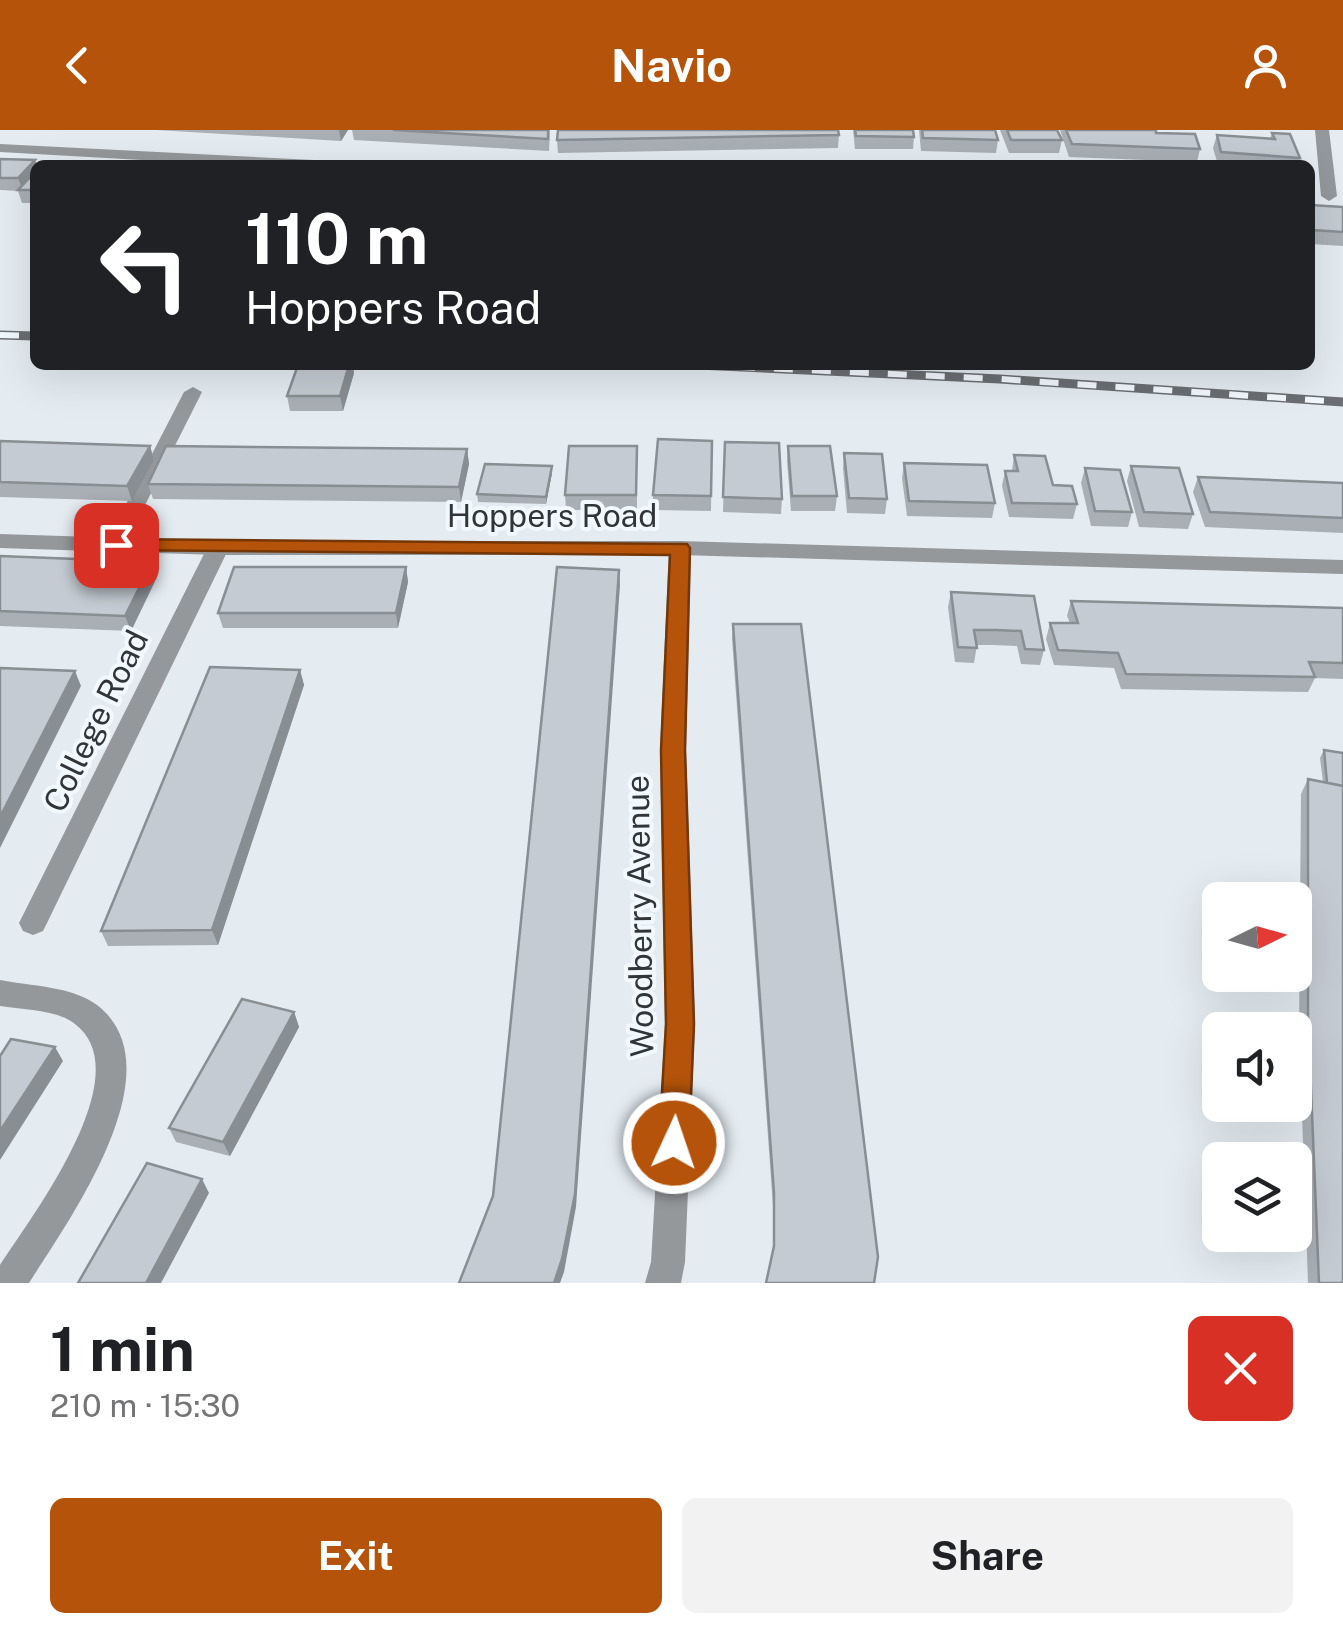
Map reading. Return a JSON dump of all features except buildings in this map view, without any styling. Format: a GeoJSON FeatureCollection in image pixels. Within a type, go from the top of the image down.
{"type":"FeatureCollection","features":[{"type":"Feature","properties":{"kind":"street"},"geometry":{"type":"LineString","coordinates":[[1322,130],[1336,197]]}},
{"type":"Feature","properties":{"kind":"street"},"geometry":{"type":"LineString","coordinates":[[0,148],[222,160]]}},
{"type":"Feature","properties":{"kind":"street","name":"Hoppers Road"},"geometry":{"type":"LineString","coordinates":[[0,542],[218,548],[680,548],[1343,567]]}},
{"type":"Feature","properties":{"kind":"street","name":"College Road"},"geometry":{"type":"LineString","coordinates":[[33,923],[218,548]]}},
{"type":"Feature","properties":{"kind":"street","name":"Woodberry Avenue"},"geometry":{"type":"LineString","coordinates":[[663,1283],[668,1262],[680,1024],[673,750],[680,548]]}},
{"type":"Feature","properties":{"kind":"street"},"geometry":{"type":"LineString","coordinates":[[0,992],[90,1017],[106,1038],[112,1070],[98,1134],[8,1283]]}},
{"type":"Feature","properties":{"kind":"lane"},"geometry":{"type":"LineString","coordinates":[[116,545],[193,392]]}},
{"type":"Feature","properties":{"kind":"railway"},"geometry":{"type":"LineString","coordinates":[[0,335],[30,336]]}},
{"type":"Feature","properties":{"kind":"railway"},"geometry":{"type":"LineString","coordinates":[[806,370],[1343,402]]}},
{"type":"Feature","properties":{"kind":"route"},"geometry":{"type":"LineString","coordinates":[[116,545],[680,548],[673,750],[680,1024],[674,1143]]}}]}
